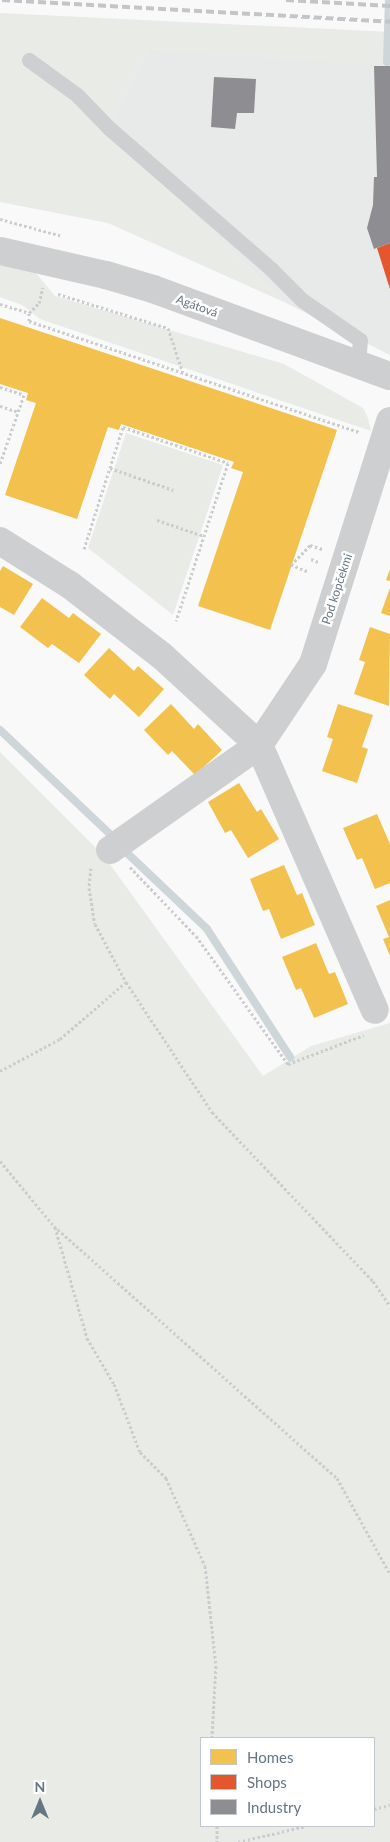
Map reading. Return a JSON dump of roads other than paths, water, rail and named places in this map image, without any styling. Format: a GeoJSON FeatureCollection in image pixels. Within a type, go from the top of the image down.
{"type":"FeatureCollection","features":[{"type":"Feature","properties":{"kind":"street","name":"Agátová"},"geometry":{"type":"LineString","coordinates":[[0,251],[106,275],[153,290],[390,376]]}},
{"type":"Feature","properties":{"kind":"street","name":"Pod kopčekmi"},"geometry":{"type":"LineString","coordinates":[[259,745],[313,664],[390,421]]}},
{"type":"Feature","properties":{"kind":"street"},"geometry":{"type":"LineString","coordinates":[[0,541],[70,585],[162,656],[259,745],[372,1022]]}},
{"type":"Feature","properties":{"kind":"street"},"geometry":{"type":"LineString","coordinates":[[110,850],[259,745]]}},
{"type":"Feature","properties":{"kind":"lane"},"geometry":{"type":"LineString","coordinates":[[29,60],[77,95],[109,128],[272,269],[302,300],[360,340],[358,364]]}},
{"type":"Feature","properties":{"kind":"waterway"},"geometry":{"type":"LineString","coordinates":[[387,62],[389,0]]}},
{"type":"Feature","properties":{"kind":"waterway"},"geometry":{"type":"LineString","coordinates":[[0,730],[112,836]]}},
{"type":"Feature","properties":{"kind":"waterway"},"geometry":{"type":"LineString","coordinates":[[127,853],[207,929],[290,1057]]}},
{"type":"Feature","properties":{"kind":"railway"},"geometry":{"type":"LineString","coordinates":[[2,0],[390,22]]}},
{"type":"Feature","properties":{"kind":"railway"},"geometry":{"type":"LineString","coordinates":[[286,0],[390,6]]}}]}
